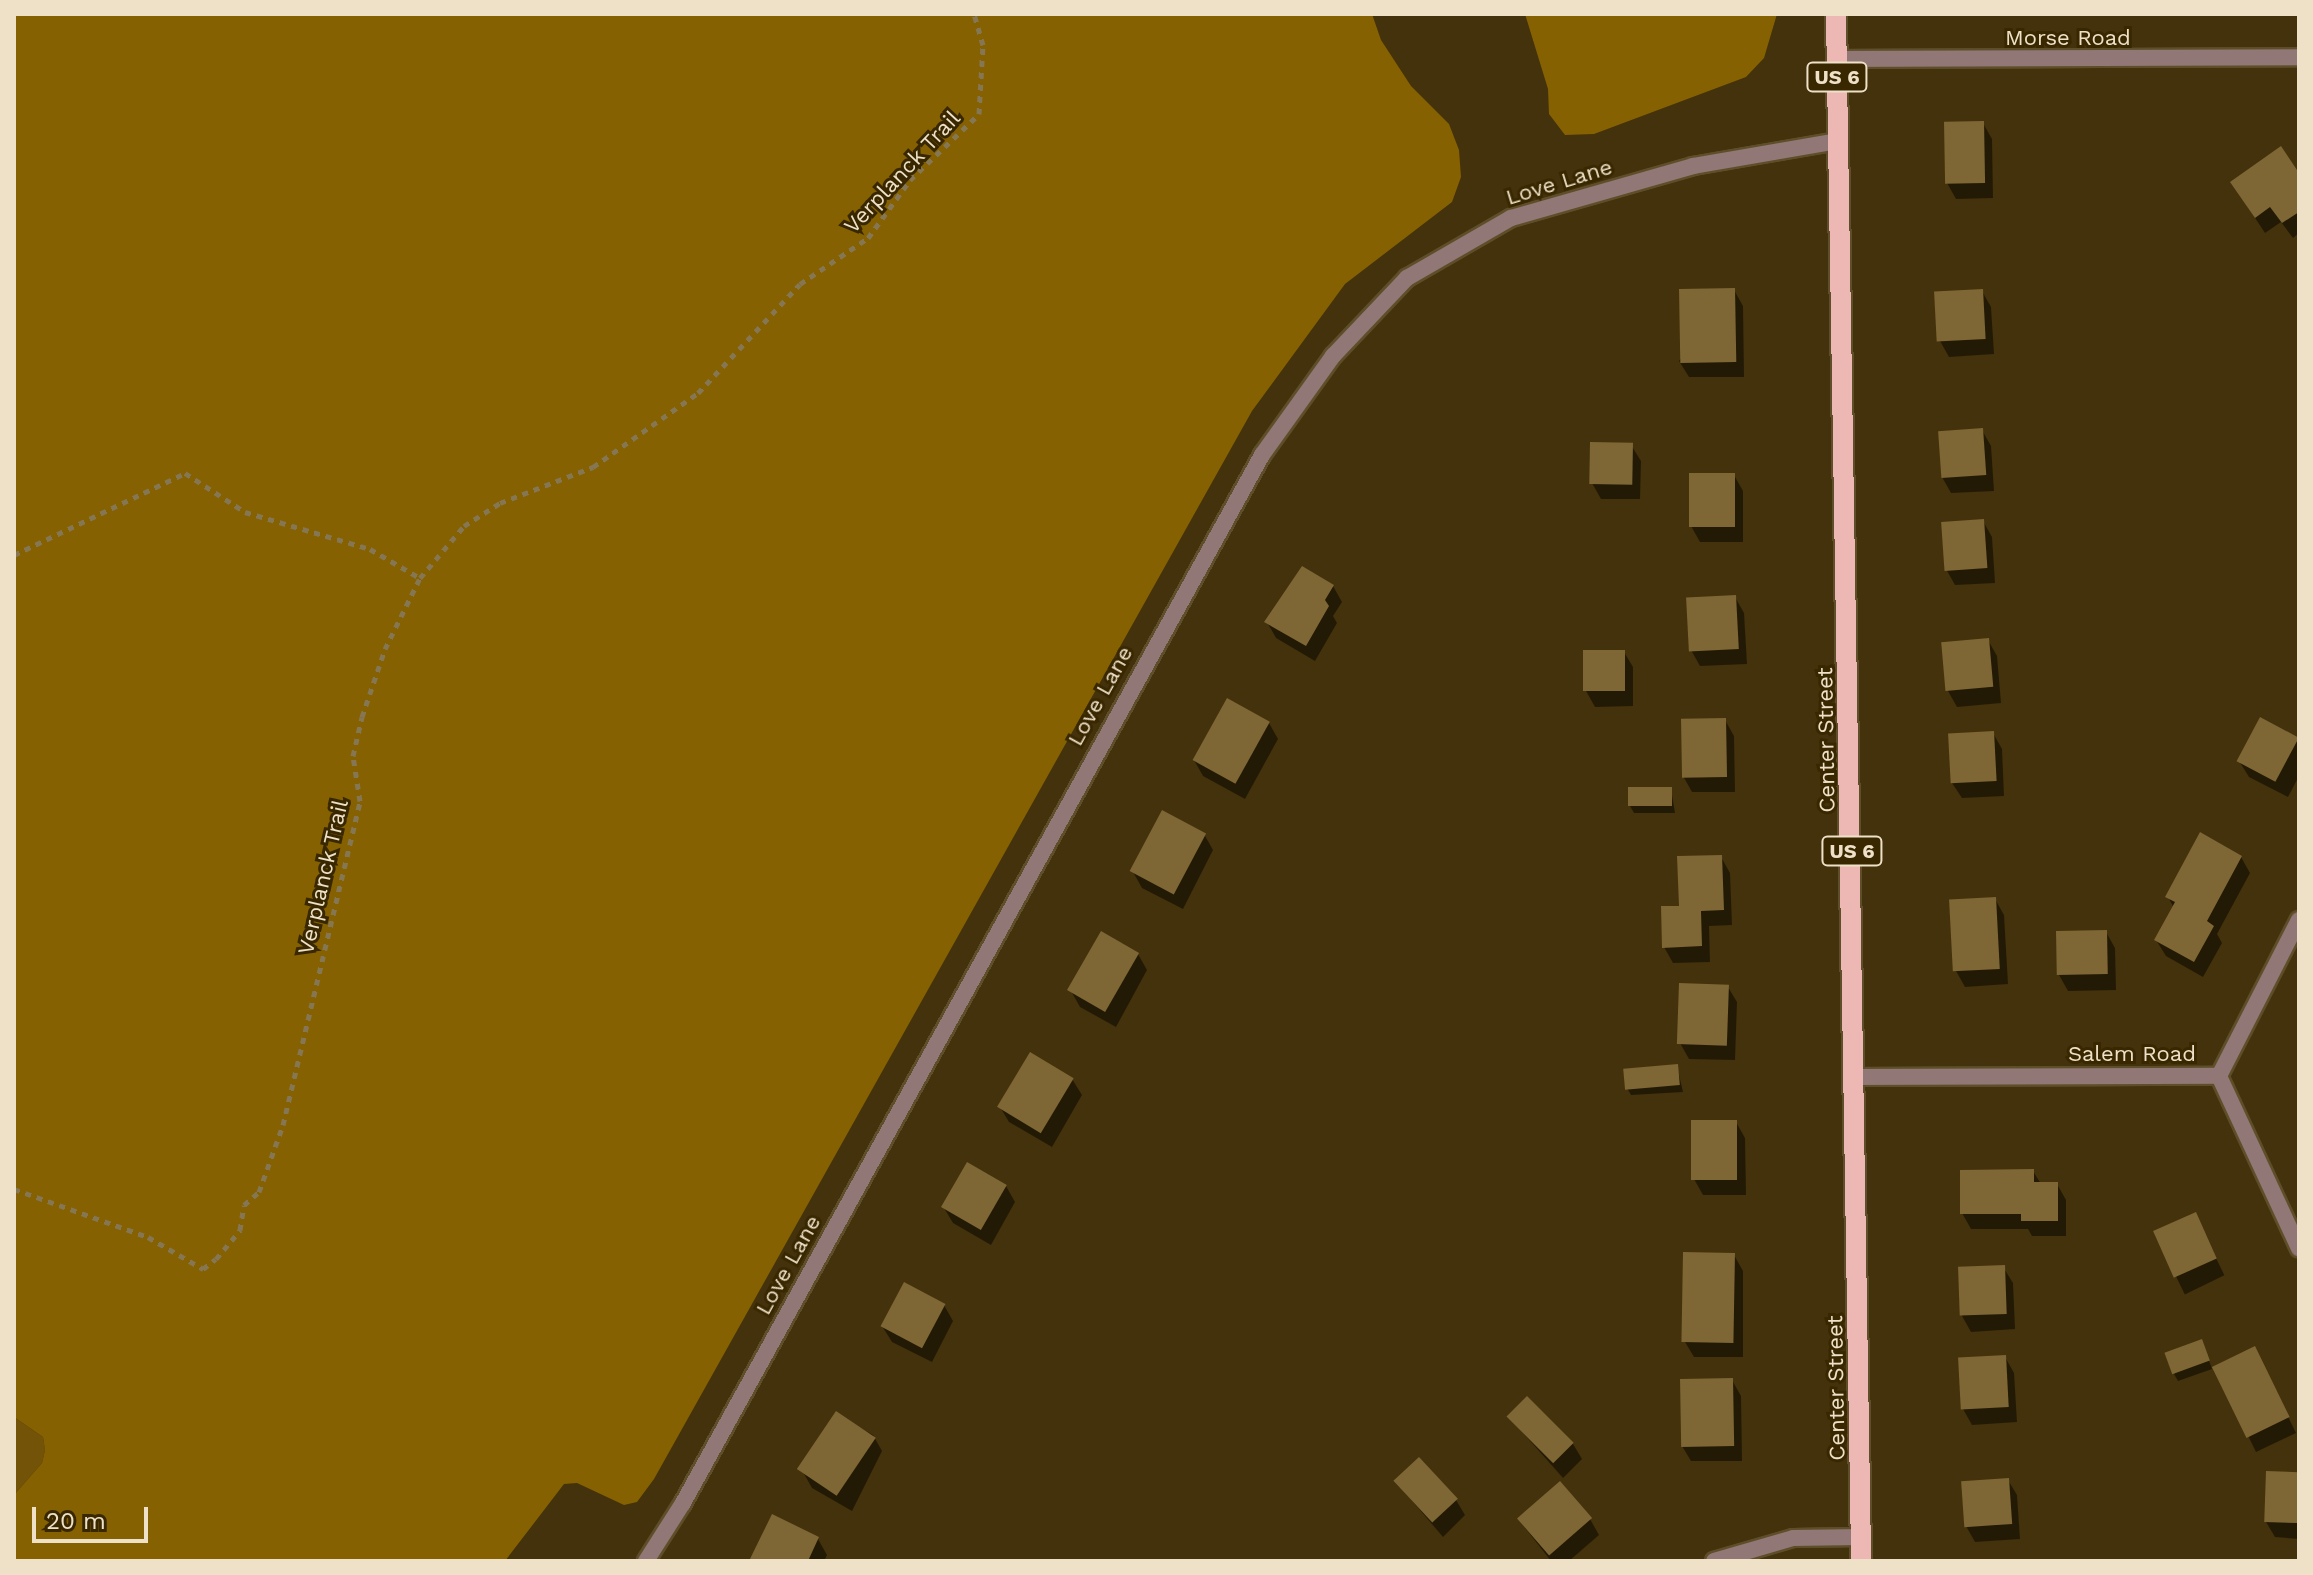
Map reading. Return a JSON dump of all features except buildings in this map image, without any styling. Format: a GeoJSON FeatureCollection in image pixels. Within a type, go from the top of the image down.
{"type":"FeatureCollection","features":[{"type":"Feature","properties":{"kind":"main road","name":"Center Street"},"geometry":{"type":"LineString","coordinates":[[1836,14],[1856,1077],[1861,1561]]}},
{"type":"Feature","properties":{"kind":"street","name":"Morse Road"},"geometry":{"type":"LineString","coordinates":[[1837,59],[2299,57]]}},
{"type":"Feature","properties":{"kind":"street","name":"Love Lane"},"geometry":{"type":"LineString","coordinates":[[646,1561],[683,1503],[1246,482],[1333,356],[1407,278],[1511,218],[1693,166],[1838,141]]}},
{"type":"Feature","properties":{"kind":"street"},"geometry":{"type":"LineString","coordinates":[[2219,1076],[2299,920]]}},
{"type":"Feature","properties":{"kind":"street","name":"Salem Road"},"geometry":{"type":"LineString","coordinates":[[1856,1077],[2219,1076],[2299,1248]]}},
{"type":"Feature","properties":{"kind":"street"},"geometry":{"type":"LineString","coordinates":[[1714,1561],[1793,1538],[1861,1537]]}},
{"type":"Feature","properties":{"kind":"path","name":"Verplanck Trail"},"geometry":{"type":"LineString","coordinates":[[14,1189],[148,1237],[203,1269],[240,1230],[244,1205],[259,1192],[294,1082],[360,801],[353,756],[362,717],[385,649],[420,578],[464,526],[500,503],[593,467],[698,393],[800,284],[868,238],[910,180],[979,114],[983,45],[974,14]]}},
{"type":"Feature","properties":{"kind":"path"},"geometry":{"type":"LineString","coordinates":[[14,555],[185,473],[245,512],[370,549],[420,578]]}},
{"type":"Feature","properties":{"kind":"shaded area"},"geometry":{"type":"Polygon","coordinates":[[[14,14],[1372,14],[1381,40],[1411,86],[1449,124],[1459,150],[1461,177],[1452,202],[1345,284],[1252,411],[654,1479],[637,1502],[624,1505],[577,1483],[564,1484],[505,1561],[14,1561],[14,1495],[42,1463],[45,1450],[43,1437],[14,1417],[14,14]]]}},
{"type":"Feature","properties":{"kind":"shaded area"},"geometry":{"type":"Polygon","coordinates":[[[1525,14],[1777,14],[1764,58],[1746,77],[1594,134],[1565,135],[1549,114],[1548,89],[1525,14]]]}},
{"type":"Feature","properties":{"kind":"shaded area"},"geometry":{"type":"Polygon","coordinates":[[[14,1417],[43,1437],[45,1450],[42,1463],[14,1495],[14,1417]]]}}]}
